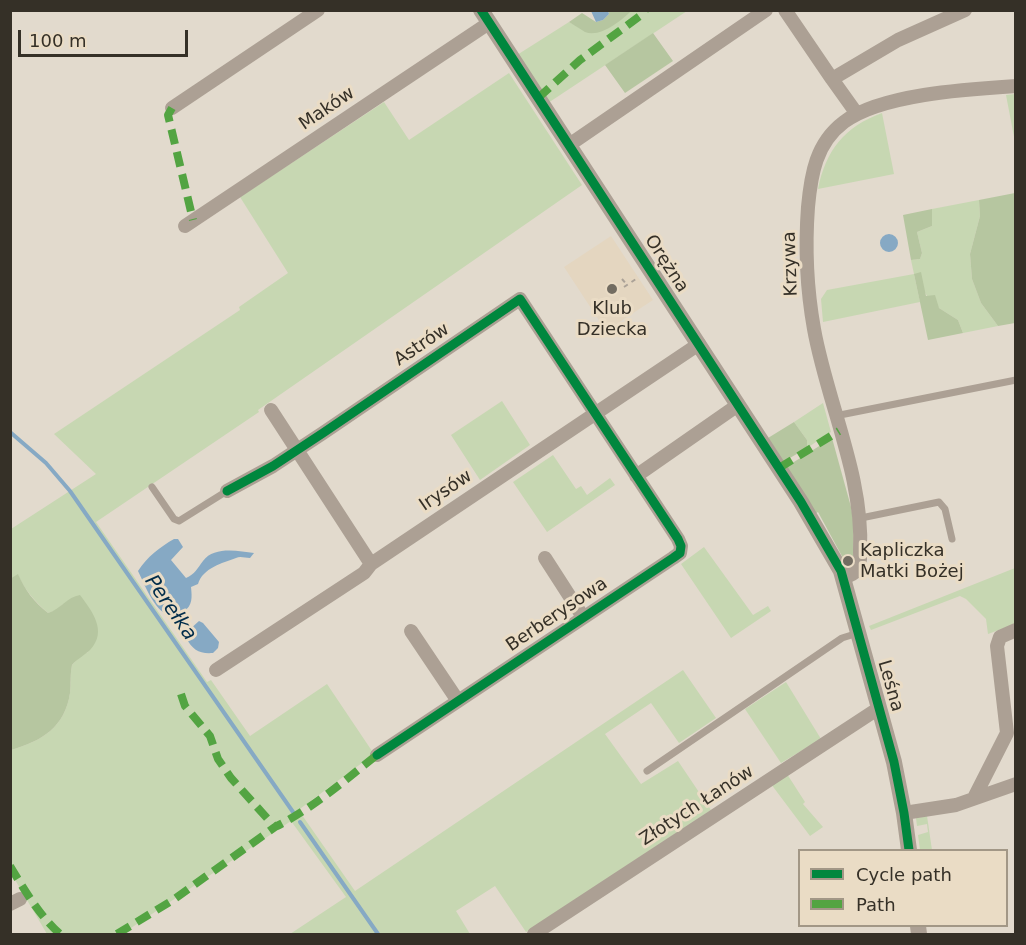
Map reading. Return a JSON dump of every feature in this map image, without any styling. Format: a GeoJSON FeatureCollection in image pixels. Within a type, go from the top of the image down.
{"type":"FeatureCollection","features":[{"type":"Feature","properties":{"kind":"street"},"geometry":{"type":"LineString","coordinates":[[172,108],[318,10]]}},
{"type":"Feature","properties":{"kind":"street"},"geometry":{"type":"LineString","coordinates":[[569,145],[765,10]]}},
{"type":"Feature","properties":{"kind":"street"},"geometry":{"type":"LineString","coordinates":[[785,10],[857,114]]}},
{"type":"Feature","properties":{"kind":"street"},"geometry":{"type":"LineString","coordinates":[[832,79],[898,40],[966,10]]}},
{"type":"Feature","properties":{"kind":"street","name":"Orężna"},"geometry":{"type":"LineString","coordinates":[[485,17],[822,536]]}},
{"type":"Feature","properties":{"kind":"street","name":"Maków"},"geometry":{"type":"LineString","coordinates":[[184,226],[485,17]]}},
{"type":"Feature","properties":{"kind":"street","name":"Krzywa"},"geometry":{"type":"LineString","coordinates":[[843,578],[854,573],[860,564],[861,519],[855,487],[820,364],[812,318],[807,224],[812,173],[819,153],[834,130],[857,114],[891,103],[933,94],[1016,86]]}},
{"type":"Feature","properties":{"kind":"street","name":"Astrów"},"geometry":{"type":"LineString","coordinates":[[227,491],[273,466],[520,298],[595,414]]}},
{"type":"Feature","properties":{"kind":"street","name":"Irysów"},"geometry":{"type":"LineString","coordinates":[[216,670],[364,573],[371,564],[699,344]]}},
{"type":"Feature","properties":{"kind":"street"},"geometry":{"type":"LineString","coordinates":[[595,414],[636,476],[738,405]]}},
{"type":"Feature","properties":{"kind":"street"},"geometry":{"type":"LineString","coordinates":[[271,410],[371,564]]}},
{"type":"Feature","properties":{"kind":"street","name":"Berberysowa"},"geometry":{"type":"LineString","coordinates":[[377,755],[680,552],[681,546],[678,538],[636,476]]}},
{"type":"Feature","properties":{"kind":"street","name":"Leśna"},"geometry":{"type":"LineString","coordinates":[[822,536],[843,578],[896,771],[909,849]]}},
{"type":"Feature","properties":{"kind":"street","name":"Berberysowa"},"geometry":{"type":"LineString","coordinates":[[544,558],[583,617]]}},
{"type":"Feature","properties":{"kind":"street"},"geometry":{"type":"LineString","coordinates":[[975,798],[1007,733],[997,646],[1000,637],[1016,630]]}},
{"type":"Feature","properties":{"kind":"street"},"geometry":{"type":"LineString","coordinates":[[411,631],[458,701]]}},
{"type":"Feature","properties":{"kind":"street","name":"Złotych Łanów"},"geometry":{"type":"LineString","coordinates":[[534,934],[879,708]]}},
{"type":"Feature","properties":{"kind":"street"},"geometry":{"type":"LineString","coordinates":[[904,813],[956,805],[1016,784]]}},
{"type":"Feature","properties":{"kind":"lane"},"geometry":{"type":"LineString","coordinates":[[835,416],[1016,380]]}},
{"type":"Feature","properties":{"kind":"lane"},"geometry":{"type":"LineString","coordinates":[[152,487],[174,519],[179,520],[227,491]]}},
{"type":"Feature","properties":{"kind":"lane"},"geometry":{"type":"LineString","coordinates":[[861,519],[939,502],[945,508],[952,539]]}},
{"type":"Feature","properties":{"kind":"lane"},"geometry":{"type":"LineString","coordinates":[[647,771],[842,638],[858,633]]}},
{"type":"Feature","properties":{"kind":"path"},"geometry":{"type":"LineString","coordinates":[[622,279],[625,286],[641,275]]}},
{"type":"Feature","properties":{"kind":"shaded area","name":"Klub Dziecka"},"geometry":{"type":"Polygon","coordinates":[[[611,236],[653,300],[606,331],[564,267],[611,236]]]}},
{"type":"Feature","properties":{"kind":"green space"},"geometry":{"type":"Polygon","coordinates":[[[608,11],[631,11],[616,24],[597,33],[585,32],[569,22],[582,13],[596,22],[603,20],[609,14],[608,11]]]}},
{"type":"Feature","properties":{"kind":"green space"},"geometry":{"type":"Polygon","coordinates":[[[631,11],[687,11],[548,103],[517,55],[569,22],[587,32],[631,11]]]}},
{"type":"Feature","properties":{"kind":"green space"},"geometry":{"type":"Polygon","coordinates":[[[653,33],[673,61],[625,93],[605,65],[653,33]]]}},
{"type":"Feature","properties":{"kind":"green space"},"geometry":{"type":"Polygon","coordinates":[[[509,73],[582,185],[258,410],[259,412],[96,522],[207,682],[211,680],[250,736],[327,684],[374,754],[289,817],[292,821],[302,815],[355,891],[683,670],[716,718],[679,743],[651,703],[605,734],[641,784],[678,761],[711,810],[526,932],[495,886],[456,911],[470,934],[290,934],[346,897],[291,821],[122,934],[47,934],[11,873],[11,750],[42,737],[57,724],[67,705],[72,665],[81,655],[88,652],[63,604],[57,610],[48,613],[31,596],[18,575],[11,579],[11,529],[96,474],[54,434],[240,310],[239,307],[288,273],[240,197],[384,102],[409,140],[509,73]]]}},
{"type":"Feature","properties":{"kind":"green space"},"geometry":{"type":"Polygon","coordinates":[[[1016,94],[1015,142],[1006,95],[1016,94]]]}},
{"type":"Feature","properties":{"kind":"green space"},"geometry":{"type":"Polygon","coordinates":[[[882,113],[894,174],[818,189],[826,163],[839,142],[857,125],[882,113]]]}},
{"type":"Feature","properties":{"kind":"green space"},"geometry":{"type":"Polygon","coordinates":[[[1015,193],[1015,323],[998,326],[981,303],[972,279],[970,254],[980,216],[979,200],[1015,193]]]}},
{"type":"Feature","properties":{"kind":"green space"},"geometry":{"type":"Polygon","coordinates":[[[979,200],[980,216],[970,254],[972,279],[981,303],[998,326],[963,333],[958,320],[939,308],[927,296],[914,274],[911,260],[920,259],[922,253],[917,232],[932,226],[932,209],[979,200]]]}},
{"type":"Feature","properties":{"kind":"green space"},"geometry":{"type":"Polygon","coordinates":[[[932,209],[932,226],[917,232],[922,253],[920,259],[911,260],[903,215],[932,209]]]}},
{"type":"Feature","properties":{"kind":"green space"},"geometry":{"type":"Polygon","coordinates":[[[921,272],[926,296],[935,295],[939,308],[958,320],[963,333],[928,340],[914,274],[921,272]]]}},
{"type":"Feature","properties":{"kind":"green space"},"geometry":{"type":"Polygon","coordinates":[[[914,274],[920,302],[823,322],[821,299],[827,290],[914,274]]]}},
{"type":"Feature","properties":{"kind":"green space"},"geometry":{"type":"Polygon","coordinates":[[[502,401],[530,445],[480,480],[451,435],[502,401]]]}},
{"type":"Feature","properties":{"kind":"green space"},"geometry":{"type":"Polygon","coordinates":[[[823,403],[831,432],[807,448],[807,440],[794,422],[823,403]]]}},
{"type":"Feature","properties":{"kind":"green space"},"geometry":{"type":"Polygon","coordinates":[[[794,422],[807,440],[807,448],[783,462],[768,438],[794,422]]]}},
{"type":"Feature","properties":{"kind":"green space"},"geometry":{"type":"Polygon","coordinates":[[[832,438],[854,524],[853,556],[843,558],[818,512],[815,514],[786,467],[832,438]]]}},
{"type":"Feature","properties":{"kind":"green space"},"geometry":{"type":"Polygon","coordinates":[[[553,455],[576,489],[581,486],[587,495],[610,478],[615,485],[547,532],[513,482],[553,455]]]}},
{"type":"Feature","properties":{"kind":"green space"},"geometry":{"type":"Polygon","coordinates":[[[704,547],[753,615],[768,606],[771,611],[731,638],[681,564],[704,547]]]}},
{"type":"Feature","properties":{"kind":"green space"},"geometry":{"type":"Polygon","coordinates":[[[1015,568],[1015,624],[988,634],[986,619],[960,596],[871,630],[869,626],[1015,568]]]}},
{"type":"Feature","properties":{"kind":"green space"},"geometry":{"type":"Polygon","coordinates":[[[18,574],[30,595],[48,613],[80,595],[93,614],[98,636],[90,650],[72,665],[67,705],[57,724],[42,737],[11,750],[10,579],[18,574]]]}},
{"type":"Feature","properties":{"kind":"green space"},"geometry":{"type":"Polygon","coordinates":[[[786,682],[821,739],[781,763],[745,709],[786,682]]]}},
{"type":"Feature","properties":{"kind":"green space"},"geometry":{"type":"Polygon","coordinates":[[[787,774],[805,802],[803,804],[823,827],[810,836],[771,784],[787,774]]]}},
{"type":"Feature","properties":{"kind":"green space"},"geometry":{"type":"Polygon","coordinates":[[[927,816],[932,849],[920,849],[918,835],[928,832],[927,824],[917,826],[916,818],[927,816]]]}},
{"type":"Feature","properties":{"kind":"water"},"geometry":{"type":"Polygon","coordinates":[[[591,11],[608,11],[609,14],[603,20],[596,22],[591,11]]]}},
{"type":"Feature","properties":{"kind":"water"},"geometry":{"type":"Polygon","coordinates":[[[889,234],[897,239],[898,243],[893,251],[889,252],[881,247],[880,243],[885,235],[889,234]]]}},
{"type":"Feature","properties":{"kind":"water"},"geometry":{"type":"Polygon","coordinates":[[[174,539],[178,539],[183,547],[171,560],[186,578],[213,553],[241,551],[254,553],[250,558],[238,557],[209,570],[200,578],[198,584],[191,587],[189,607],[175,615],[167,615],[155,604],[138,571],[154,553],[174,539]]]}},
{"type":"Feature","properties":{"kind":"water"},"geometry":{"type":"Polygon","coordinates":[[[199,621],[219,642],[218,648],[213,653],[197,650],[186,638],[188,631],[199,621]]]}},
{"type":"Feature","properties":{"kind":"waterway","name":"Perełka"},"geometry":{"type":"LineString","coordinates":[[10,432],[46,463],[70,491],[293,812]]}},
{"type":"Feature","properties":{"kind":"waterway","name":"Perełka"},"geometry":{"type":"LineString","coordinates":[[300,822],[378,934]]}},
{"type":"Feature","properties":{"kind":"marked path"},"geometry":{"type":"LineString","coordinates":[[538,98],[580,60],[645,10]]}},
{"type":"Feature","properties":{"kind":"marked path"},"geometry":{"type":"LineString","coordinates":[[172,108],[168,115],[193,220]]}},
{"type":"Feature","properties":{"kind":"marked path"},"geometry":{"type":"LineString","coordinates":[[779,468],[839,431]]}},
{"type":"Feature","properties":{"kind":"marked path"},"geometry":{"type":"LineString","coordinates":[[181,694],[185,706],[210,736],[218,759],[231,778],[275,827]]}},
{"type":"Feature","properties":{"kind":"marked path"},"geometry":{"type":"LineString","coordinates":[[117,934],[173,900],[275,827],[315,803],[377,755]]}},
{"type":"Feature","properties":{"kind":"marked path"},"geometry":{"type":"LineString","coordinates":[[10,866],[39,911],[60,934]]}},
{"type":"Feature","properties":{"kind":"cycle path"},"geometry":{"type":"LineString","coordinates":[[481,10],[801,502],[841,571],[894,762],[909,849]]}},
{"type":"Feature","properties":{"kind":"cycle path"},"geometry":{"type":"LineString","coordinates":[[227,491],[273,466],[520,299],[678,539],[681,546],[680,553],[377,755]]}},
{"type":"Feature","properties":{"kind":"place","name":"Klub Dziecka"},"geometry":{"type":"Point","coordinates":[612,289]}},
{"type":"Feature","properties":{"kind":"place","name":"Kapliczka Matki Bożej"},"geometry":{"type":"Point","coordinates":[848,561]}}]}
